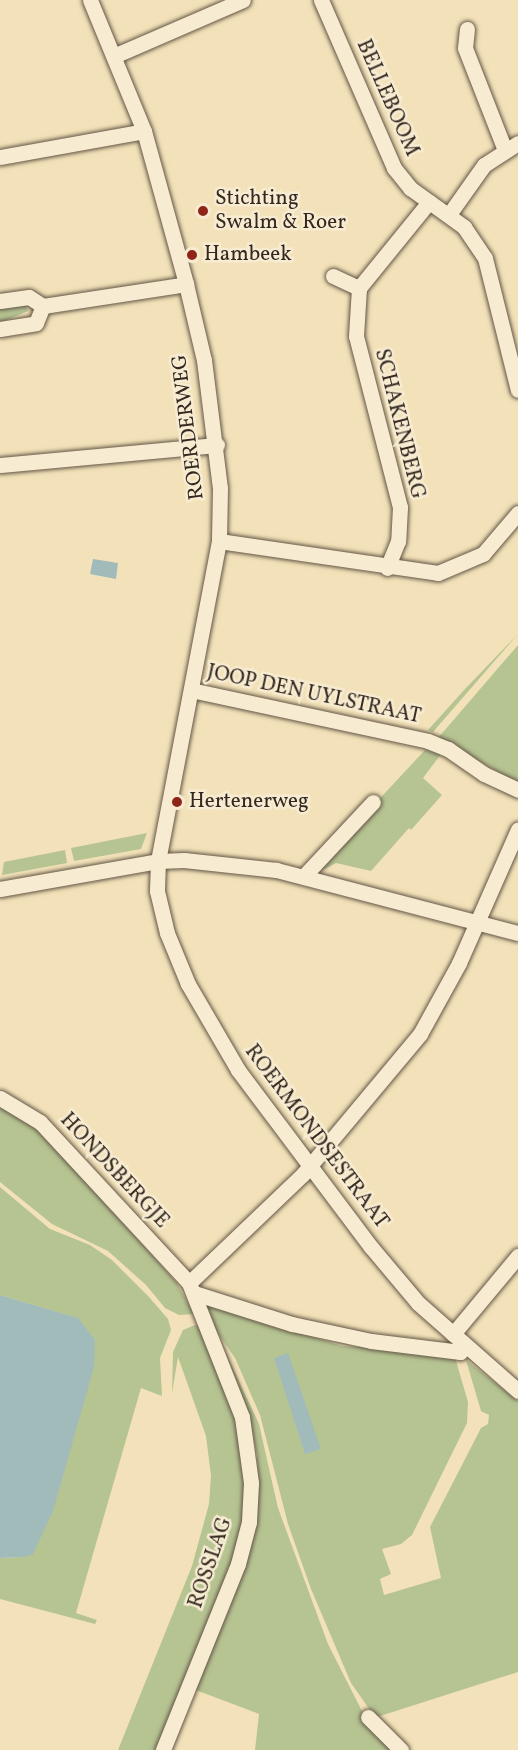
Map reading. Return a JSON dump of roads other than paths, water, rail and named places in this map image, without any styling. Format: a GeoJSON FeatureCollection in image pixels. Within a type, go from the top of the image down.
{"type":"FeatureCollection","features":[{"type":"Feature","properties":{"kind":"street","name":"ROERDERWEG"},"geometry":{"type":"LineString","coordinates":[[90,0],[116,55],[144,131],[186,284],[204,360],[217,445],[219,541],[158,861]]}},
{"type":"Feature","properties":{"kind":"street"},"geometry":{"type":"LineString","coordinates":[[116,55],[243,0]]}},
{"type":"Feature","properties":{"kind":"street","name":"BELLEBOOM"},"geometry":{"type":"LineString","coordinates":[[321,0],[394,168],[410,188],[429,202],[450,213],[485,258],[513,345],[518,390]]}},
{"type":"Feature","properties":{"kind":"street"},"geometry":{"type":"LineString","coordinates":[[450,213],[484,165],[511,147],[465,48],[467,29]]}},
{"type":"Feature","properties":{"kind":"street"},"geometry":{"type":"LineString","coordinates":[[0,157],[144,131]]}},
{"type":"Feature","properties":{"kind":"street"},"geometry":{"type":"LineString","coordinates":[[333,276],[359,288],[429,202]]}},
{"type":"Feature","properties":{"kind":"street"},"geometry":{"type":"LineString","coordinates":[[0,301],[29,297],[43,306],[186,284]]}},
{"type":"Feature","properties":{"kind":"street","name":"SCHAKENBERG"},"geometry":{"type":"LineString","coordinates":[[359,288],[356,336],[400,507],[398,540],[387,568]]}},
{"type":"Feature","properties":{"kind":"street"},"geometry":{"type":"LineString","coordinates":[[0,329],[36,323],[43,306]]}},
{"type":"Feature","properties":{"kind":"street"},"geometry":{"type":"LineString","coordinates":[[0,465],[217,445]]}},
{"type":"Feature","properties":{"kind":"street"},"geometry":{"type":"LineString","coordinates":[[219,541],[387,568],[438,573],[457,568],[483,555],[518,513]]}},
{"type":"Feature","properties":{"kind":"street","name":"JOOP DEN UYLSTRAAT"},"geometry":{"type":"LineString","coordinates":[[191,690],[428,741],[448,748],[484,774],[518,790]]}},
{"type":"Feature","properties":{"kind":"street"},"geometry":{"type":"LineString","coordinates":[[304,876],[373,802]]}},
{"type":"Feature","properties":{"kind":"street"},"geometry":{"type":"LineString","coordinates":[[466,1346],[460,1352],[371,1341],[292,1324],[191,1288],[311,1163],[420,1034],[439,1003],[518,829]]}},
{"type":"Feature","properties":{"kind":"street"},"geometry":{"type":"LineString","coordinates":[[0,889],[158,861],[219,864],[304,876],[478,920],[518,933]]}},
{"type":"Feature","properties":{"kind":"street","name":"ROERMONDSESTRAAT"},"geometry":{"type":"LineString","coordinates":[[158,861],[158,891],[167,933],[188,984],[238,1070],[311,1163],[378,1255],[418,1303],[518,1391]]}},
{"type":"Feature","properties":{"kind":"street","name":"HONDSBERGJE"},"geometry":{"type":"LineString","coordinates":[[0,1098],[40,1122],[191,1288]]}},
{"type":"Feature","properties":{"kind":"street"},"geometry":{"type":"LineString","coordinates":[[453,1334],[518,1256]]}},
{"type":"Feature","properties":{"kind":"street","name":"ROSSLAG"},"geometry":{"type":"LineString","coordinates":[[163,1750],[238,1563],[249,1522],[251,1483],[242,1417],[191,1288]]}},
{"type":"Feature","properties":{"kind":"street"},"geometry":{"type":"LineString","coordinates":[[368,1718],[401,1750]]}},
{"type":"Feature","properties":{"kind":"water"},"geometry":{"type":"Polygon","coordinates":[[[93,559],[118,563],[116,579],[90,574],[93,559]]]}},
{"type":"Feature","properties":{"kind":"water"},"geometry":{"type":"Polygon","coordinates":[[[0,1295],[78,1318],[95,1340],[94,1367],[53,1511],[33,1554],[25,1557],[0,1558],[0,1295]]]}},
{"type":"Feature","properties":{"kind":"water"},"geometry":{"type":"Polygon","coordinates":[[[288,1353],[321,1449],[305,1454],[274,1358],[288,1353]]]}},
{"type":"Feature","properties":{"kind":"place","name":"Stichting Swalm & Roer"},"geometry":{"type":"Point","coordinates":[203,211]}},
{"type":"Feature","properties":{"kind":"place","name":"Hambeek"},"geometry":{"type":"Point","coordinates":[192,255]}},
{"type":"Feature","properties":{"kind":"place","name":"Hertenerweg"},"geometry":{"type":"Point","coordinates":[177,802]}}]}
